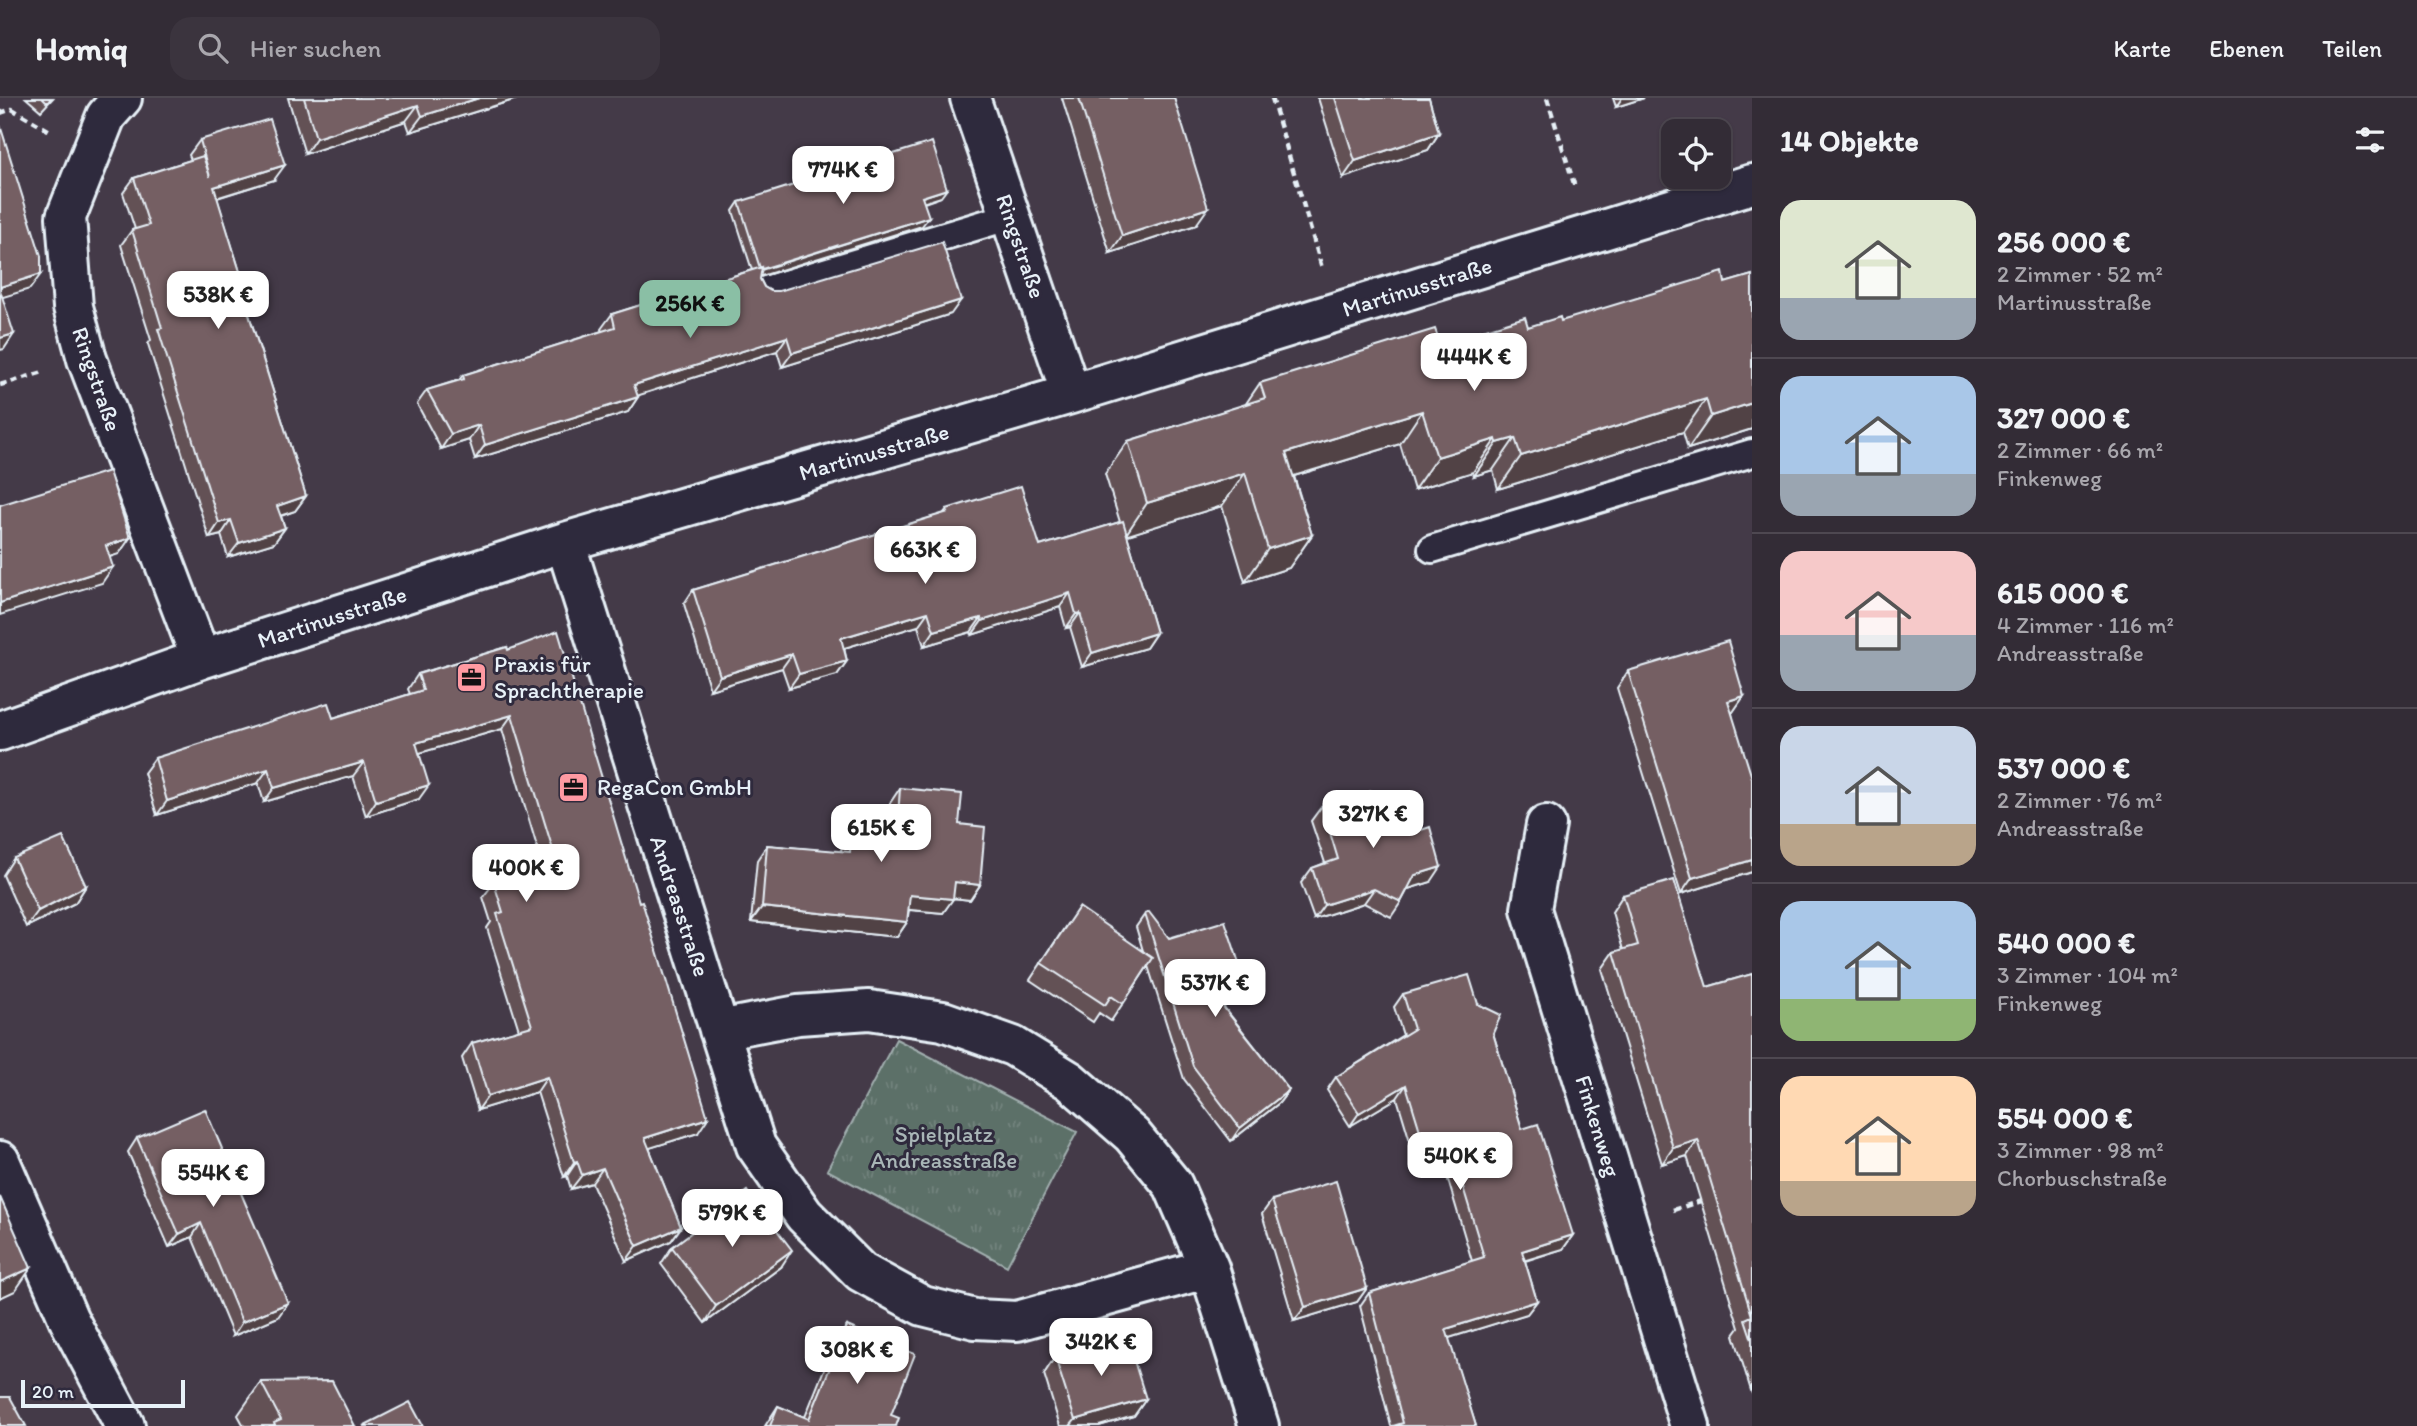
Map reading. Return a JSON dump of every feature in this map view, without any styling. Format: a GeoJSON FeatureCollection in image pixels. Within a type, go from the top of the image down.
{"type":"FeatureCollection","features":[{"type":"Feature","properties":{"kind":"street","name":"Ringstraße"},"geometry":{"type":"LineString","coordinates":[[122,98],[106,116],[66,217],[73,307],[87,359],[201,659]]}},
{"type":"Feature","properties":{"kind":"street","name":"Ringstraße"},"geometry":{"type":"LineString","coordinates":[[970,98],[1071,394]]}},
{"type":"Feature","properties":{"kind":"street","name":"Martinusstraße"},"geometry":{"type":"LineString","coordinates":[[0,731],[201,659],[565,542],[1071,394],[1752,184]]}},
{"type":"Feature","properties":{"kind":"street","name":"Andreasstraße"},"geometry":{"type":"LineString","coordinates":[[565,542],[756,1146],[804,1215],[861,1272],[923,1306],[975,1319],[1017,1321],[1209,1268]]}},
{"type":"Feature","properties":{"kind":"street","name":"Finkenweg"},"geometry":{"type":"LineString","coordinates":[[1546,825],[1531,909],[1690,1426]]}},
{"type":"Feature","properties":{"kind":"street"},"geometry":{"type":"LineString","coordinates":[[719,1030],[798,1014],[869,1010],[943,1021],[1013,1046],[1070,1081],[1132,1135],[1172,1185],[1209,1268],[1259,1426]]}},
{"type":"Feature","properties":{"kind":"street"},"geometry":{"type":"LineString","coordinates":[[0,1161],[69,1320],[125,1426]]}},
{"type":"Feature","properties":{"kind":"lane"},"geometry":{"type":"LineString","coordinates":[[765,290],[1011,216]]}},
{"type":"Feature","properties":{"kind":"lane"},"geometry":{"type":"LineString","coordinates":[[1432,550],[1752,453]]}},
{"type":"Feature","properties":{"kind":"path"},"geometry":{"type":"LineString","coordinates":[[1272,98],[1336,312]]}},
{"type":"Feature","properties":{"kind":"path"},"geometry":{"type":"LineString","coordinates":[[1547,98],[1589,234]]}},
{"type":"Feature","properties":{"kind":"path"},"geometry":{"type":"LineString","coordinates":[[1628,1224],[1715,1197]]}},
{"type":"Feature","properties":{"kind":"green space","name":"Spielplatz Andreasstraße"},"geometry":{"type":"Polygon","coordinates":[[[896,1039],[1077,1132],[1007,1266],[827,1170],[896,1039]]]}},
{"type":"Feature","properties":{"kind":"building"},"geometry":{"type":"Polygon","coordinates":[[[304,98],[479,98],[422,116],[418,105],[316,138],[304,98]]]}},
{"type":"Feature","properties":{"kind":"building"},"geometry":{"type":"Polygon","coordinates":[[[1079,98],[1174,98],[1208,208],[1122,236],[1079,98]]]}},
{"type":"Feature","properties":{"kind":"building"},"geometry":{"type":"Polygon","coordinates":[[[1335,98],[1429,98],[1439,133],[1355,161],[1335,98]]]}},
{"type":"Feature","properties":{"kind":"building"},"geometry":{"type":"Polygon","coordinates":[[[270,119],[285,165],[214,187],[249,301],[245,302],[306,496],[277,506],[285,528],[239,543],[231,520],[219,523],[158,329],[162,328],[132,230],[149,225],[134,178],[203,156],[210,177],[200,140],[270,119]]]}},
{"type":"Feature","properties":{"kind":"building"},"geometry":{"type":"Polygon","coordinates":[[[0,125],[41,256],[41,274],[0,287],[0,125]]]}},
{"type":"Feature","properties":{"kind":"building"},"geometry":{"type":"Polygon","coordinates":[[[932,142],[947,189],[922,197],[929,217],[760,268],[739,202],[932,142]]]}},
{"type":"Feature","properties":{"kind":"building"},"geometry":{"type":"Polygon","coordinates":[[[942,242],[961,300],[792,353],[787,337],[634,385],[638,397],[485,445],[479,425],[451,434],[427,390],[464,379],[463,375],[615,327],[612,314],[762,267],[760,279],[764,287],[779,291],[942,242]]]}},
{"type":"Feature","properties":{"kind":"building"},"geometry":{"type":"Polygon","coordinates":[[[1723,272],[1725,283],[1752,275],[1752,403],[1711,416],[1706,399],[1521,456],[1515,438],[1497,443],[1496,439],[1437,457],[1422,411],[1286,453],[1312,535],[1268,549],[1245,473],[1147,503],[1128,441],[1265,398],[1260,383],[1435,329],[1440,343],[1525,317],[1528,327],[1560,317],[1561,321],[1723,272]]]}},
{"type":"Feature","properties":{"kind":"building"},"geometry":{"type":"Polygon","coordinates":[[[0,290],[14,334],[0,338],[0,290]]]}},
{"type":"Feature","properties":{"kind":"building"},"geometry":{"type":"Polygon","coordinates":[[[109,471],[130,538],[106,546],[113,567],[0,603],[0,505],[109,471]]]}},
{"type":"Feature","properties":{"kind":"building"},"geometry":{"type":"Polygon","coordinates":[[[1021,486],[1040,546],[1123,521],[1156,633],[1092,653],[1080,613],[1076,614],[1070,593],[982,621],[981,618],[934,631],[928,612],[841,638],[847,661],[799,674],[792,654],[720,676],[693,590],[948,512],[947,509],[1021,486]]]}},
{"type":"Feature","properties":{"kind":"building"},"geometry":{"type":"Polygon","coordinates":[[[558,631],[639,902],[642,901],[708,1118],[645,1138],[681,1227],[637,1246],[603,1168],[582,1175],[577,1161],[574,1162],[547,1077],[488,1096],[472,1043],[532,1026],[497,914],[503,912],[494,883],[557,863],[512,715],[416,743],[429,785],[376,801],[364,762],[274,788],[268,769],[167,801],[155,758],[328,703],[333,718],[423,690],[418,674],[507,647],[508,650],[558,631]]]}},
{"type":"Feature","properties":{"kind":"building"},"geometry":{"type":"Polygon","coordinates":[[[1728,641],[1744,696],[1728,701],[1752,778],[1752,860],[1692,878],[1628,671],[1728,641]]]}},
{"type":"Feature","properties":{"kind":"building"},"geometry":{"type":"Polygon","coordinates":[[[900,788],[962,794],[959,824],[985,827],[980,885],[955,882],[953,899],[910,895],[907,922],[762,907],[767,845],[850,852],[852,828],[897,832],[900,788]]]}},
{"type":"Feature","properties":{"kind":"building"},"geometry":{"type":"Polygon","coordinates":[[[1372,791],[1380,813],[1407,805],[1415,832],[1430,827],[1441,867],[1415,875],[1401,902],[1374,889],[1324,905],[1312,868],[1338,859],[1322,806],[1372,791]]]}},
{"type":"Feature","properties":{"kind":"building"},"geometry":{"type":"Polygon","coordinates":[[[63,837],[86,886],[38,911],[14,858],[63,837]]]}},
{"type":"Feature","properties":{"kind":"building"},"geometry":{"type":"Polygon","coordinates":[[[1674,880],[1707,987],[1752,974],[1752,1316],[1698,1140],[1673,1148],[1614,952],[1638,945],[1623,895],[1674,880]]]}},
{"type":"Feature","properties":{"kind":"building"},"geometry":{"type":"Polygon","coordinates":[[[1079,907],[1153,958],[1123,1004],[1111,996],[1105,1005],[1041,963],[1079,907]]]}},
{"type":"Feature","properties":{"kind":"building"},"geometry":{"type":"Polygon","coordinates":[[[1149,912],[1169,938],[1225,921],[1246,984],[1213,994],[1289,1090],[1240,1128],[1193,1066],[1145,914],[1149,912]]]}},
{"type":"Feature","properties":{"kind":"building"},"geometry":{"type":"Polygon","coordinates":[[[1469,975],[1478,1004],[1501,1015],[1493,1033],[1522,1129],[1538,1124],[1573,1235],[1522,1251],[1537,1301],[1446,1329],[1476,1426],[1393,1426],[1403,1423],[1369,1293],[1484,1257],[1449,1140],[1425,1147],[1406,1085],[1359,1113],[1336,1077],[1414,1029],[1403,994],[1469,975]]]}},
{"type":"Feature","properties":{"kind":"building"},"geometry":{"type":"Polygon","coordinates":[[[205,1109],[288,1303],[242,1322],[201,1223],[179,1234],[137,1138],[205,1109]]]}},
{"type":"Feature","properties":{"kind":"building"},"geometry":{"type":"Polygon","coordinates":[[[1336,1181],[1367,1288],[1305,1307],[1272,1200],[1336,1181]]]}},
{"type":"Feature","properties":{"kind":"building"},"geometry":{"type":"Polygon","coordinates":[[[747,1191],[792,1250],[716,1306],[672,1247],[747,1191]]]}},
{"type":"Feature","properties":{"kind":"building"},"geometry":{"type":"Polygon","coordinates":[[[0,1197],[31,1268],[0,1282],[0,1197]]]}},
{"type":"Feature","properties":{"kind":"building"},"geometry":{"type":"Polygon","coordinates":[[[1752,1316],[1752,1340],[1745,1319],[1752,1316]]]}},
{"type":"Feature","properties":{"kind":"building"},"geometry":{"type":"Polygon","coordinates":[[[847,1326],[915,1354],[891,1415],[899,1418],[896,1426],[770,1426],[778,1406],[809,1419],[847,1326]]]}},
{"type":"Feature","properties":{"kind":"building"},"geometry":{"type":"Polygon","coordinates":[[[1126,1335],[1146,1399],[1075,1420],[1055,1357],[1126,1335]]]}},
{"type":"Feature","properties":{"kind":"building"},"geometry":{"type":"Polygon","coordinates":[[[332,1381],[355,1426],[275,1426],[274,1423],[281,1420],[261,1382],[332,1381]]]}},
{"type":"Feature","properties":{"kind":"building"},"geometry":{"type":"Polygon","coordinates":[[[0,1397],[10,1397],[26,1426],[0,1426],[0,1397]]]}},
{"type":"Feature","properties":{"kind":"building"},"geometry":{"type":"Polygon","coordinates":[[[410,1402],[423,1426],[363,1426],[410,1402]]]}},
{"type":"Feature","properties":{"kind":"place","name":"Praxis für Sprachtherapie"},"geometry":{"type":"Point","coordinates":[471,677]}},
{"type":"Feature","properties":{"kind":"place","name":"RegaCon GmbH"},"geometry":{"type":"Point","coordinates":[574,787]}}]}
